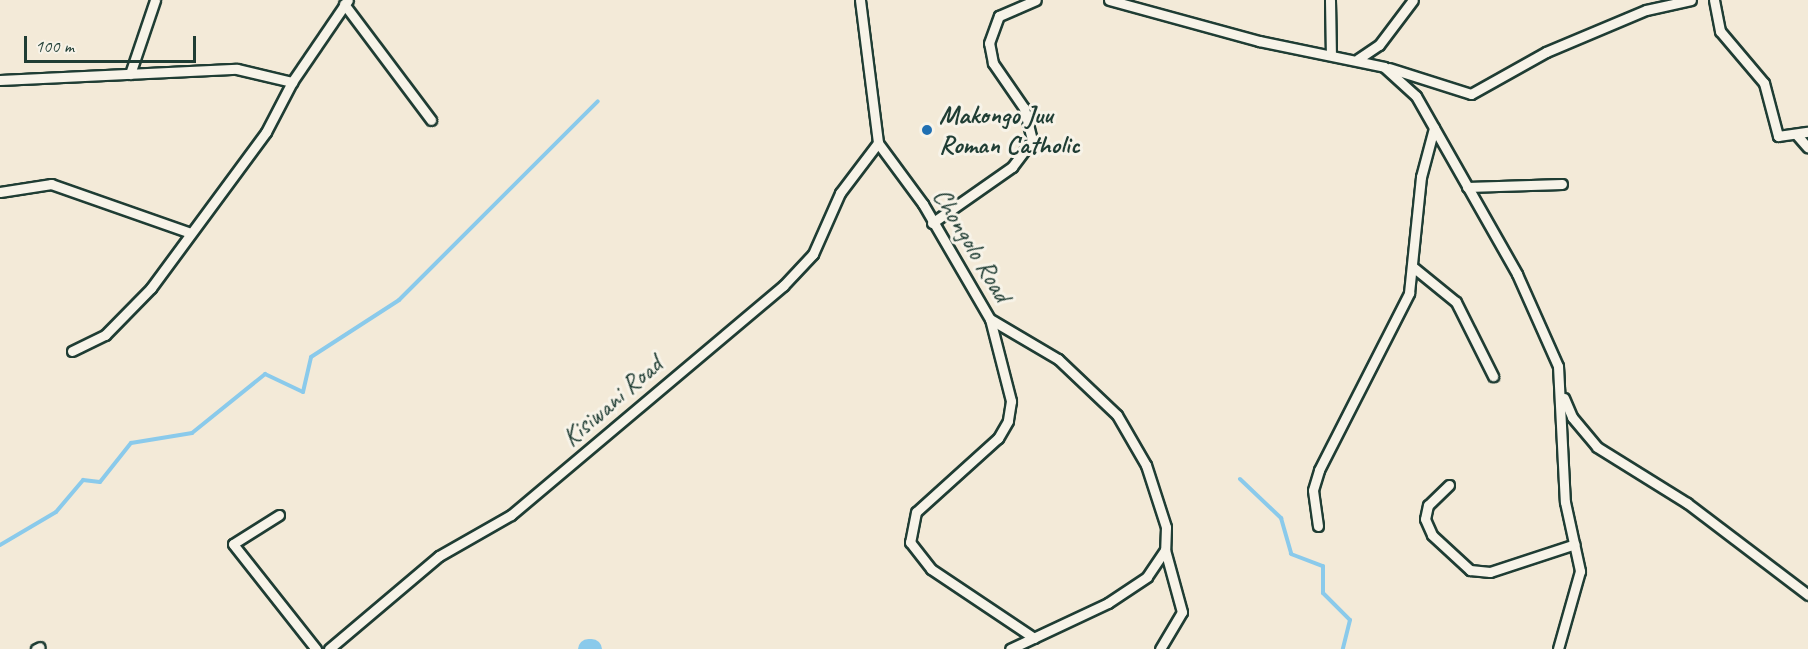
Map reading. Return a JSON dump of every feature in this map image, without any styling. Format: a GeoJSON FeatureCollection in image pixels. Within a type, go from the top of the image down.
{"type":"FeatureCollection","features":[{"type":"Feature","properties":{"kind":"street"},"geometry":{"type":"LineString","coordinates":[[130,74],[155,0]]}},
{"type":"Feature","properties":{"kind":"street"},"geometry":{"type":"LineString","coordinates":[[860,0],[878,143]]}},
{"type":"Feature","properties":{"kind":"street"},"geometry":{"type":"LineString","coordinates":[[932,223],[1012,167],[1032,140],[1024,108],[993,63],[989,44],[999,16],[1035,0]]}},
{"type":"Feature","properties":{"kind":"street"},"geometry":{"type":"LineString","coordinates":[[1109,0],[1258,41],[1358,59],[1471,94],[1546,52],[1646,10],[1691,0]]}},
{"type":"Feature","properties":{"kind":"street"},"geometry":{"type":"LineString","coordinates":[[1330,0],[1331,55]]}},
{"type":"Feature","properties":{"kind":"street"},"geometry":{"type":"LineString","coordinates":[[1358,59],[1379,45],[1413,0]]}},
{"type":"Feature","properties":{"kind":"street"},"geometry":{"type":"LineString","coordinates":[[1714,0],[1720,31],[1764,83],[1778,136],[1808,132]]}},
{"type":"Feature","properties":{"kind":"street"},"geometry":{"type":"LineString","coordinates":[[72,351],[120,320],[151,288],[188,232],[266,132],[292,82],[346,2],[431,120]]}},
{"type":"Feature","properties":{"kind":"street"},"geometry":{"type":"LineString","coordinates":[[1384,67],[1416,96],[1540,318],[1562,393],[1572,417],[1597,447],[1687,503],[1808,595]]}},
{"type":"Feature","properties":{"kind":"street"},"geometry":{"type":"LineString","coordinates":[[0,80],[237,69],[292,82]]}},
{"type":"Feature","properties":{"kind":"street"},"geometry":{"type":"LineString","coordinates":[[1318,526],[1313,490],[1319,470],[1397,322],[1413,267],[1414,222],[1434,129]]}},
{"type":"Feature","properties":{"kind":"street"},"geometry":{"type":"LineString","coordinates":[[1796,134],[1808,148]]}},
{"type":"Feature","properties":{"kind":"street","name":"Chongolo Road"},"geometry":{"type":"LineString","coordinates":[[878,143],[932,223],[990,319],[1058,359],[1117,415],[1158,494],[1165,550],[1182,612],[1161,649]]}},
{"type":"Feature","properties":{"kind":"street","name":"Kisiwani Road"},"geometry":{"type":"LineString","coordinates":[[329,649],[439,556],[512,515],[783,286],[813,254],[840,193],[878,143]]}},
{"type":"Feature","properties":{"kind":"street"},"geometry":{"type":"LineString","coordinates":[[0,192],[51,184],[188,232]]}},
{"type":"Feature","properties":{"kind":"street"},"geometry":{"type":"LineString","coordinates":[[1467,187],[1562,184]]}},
{"type":"Feature","properties":{"kind":"street"},"geometry":{"type":"LineString","coordinates":[[1413,267],[1456,302],[1494,376]]}},
{"type":"Feature","properties":{"kind":"street"},"geometry":{"type":"LineString","coordinates":[[990,319],[1011,401],[1008,421],[998,438],[916,512],[910,542],[931,569],[1034,638]]}},
{"type":"Feature","properties":{"kind":"street"},"geometry":{"type":"LineString","coordinates":[[1558,649],[1579,587],[1575,544],[1564,489],[1562,393]]}},
{"type":"Feature","properties":{"kind":"street"},"geometry":{"type":"LineString","coordinates":[[1449,485],[1428,505],[1425,519],[1432,535],[1470,570],[1490,572],[1575,544]]}},
{"type":"Feature","properties":{"kind":"street"},"geometry":{"type":"LineString","coordinates":[[279,515],[233,544],[316,649]]}},
{"type":"Feature","properties":{"kind":"street"},"geometry":{"type":"LineString","coordinates":[[1010,649],[1129,590],[1147,577],[1165,550]]}},
{"type":"Feature","properties":{"kind":"waterway"},"geometry":{"type":"LineString","coordinates":[[0,545],[56,512],[83,480],[100,482],[131,443],[192,433],[265,374],[303,392],[311,357],[399,300],[598,101]]}},
{"type":"Feature","properties":{"kind":"waterway"},"geometry":{"type":"LineString","coordinates":[[1240,479],[1281,518],[1291,554],[1323,566],[1323,593],[1350,620],[1343,649]]}},
{"type":"Feature","properties":{"kind":"place","name":"Makongo Juu Roman Catholic"},"geometry":{"type":"Point","coordinates":[927,130]}}]}
